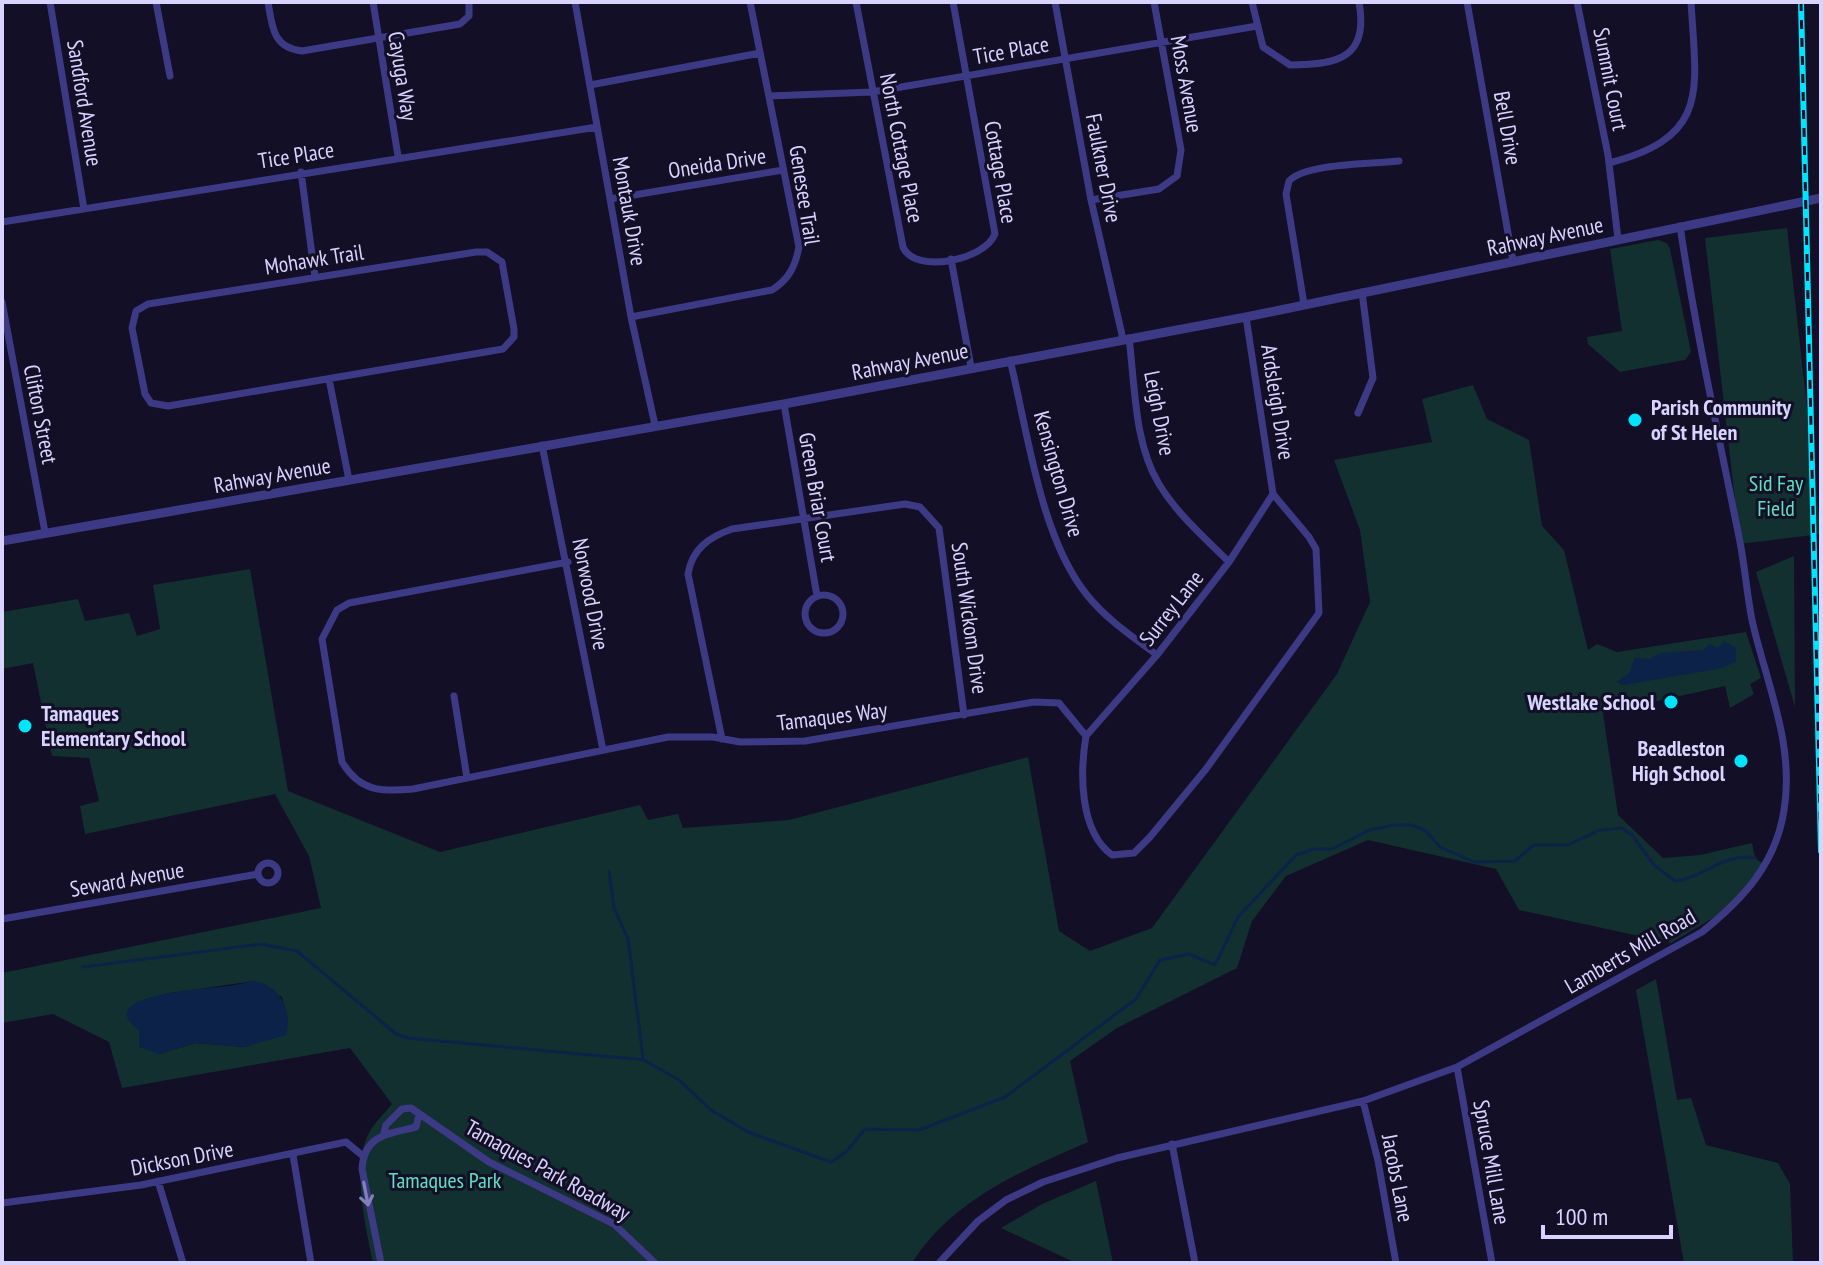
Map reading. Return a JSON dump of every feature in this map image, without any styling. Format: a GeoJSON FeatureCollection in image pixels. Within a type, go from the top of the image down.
{"type":"FeatureCollection","features":[{"type":"Feature","properties":{"kind":"street","name":"Sandford Avenue"},"geometry":{"type":"LineString","coordinates":[[50,2],[84,209]]}},
{"type":"Feature","properties":{"kind":"street"},"geometry":{"type":"LineString","coordinates":[[156,2],[170,76]]}},
{"type":"Feature","properties":{"kind":"street"},"geometry":{"type":"LineString","coordinates":[[268,2],[274,34],[289,50],[302,51],[460,24],[469,16],[469,2]]}},
{"type":"Feature","properties":{"kind":"street","name":"Cayuga Way"},"geometry":{"type":"LineString","coordinates":[[373,2],[398,156]]}},
{"type":"Feature","properties":{"kind":"street","name":"Montauk Drive"},"geometry":{"type":"LineString","coordinates":[[575,2],[631,317],[655,425]]}},
{"type":"Feature","properties":{"kind":"street","name":"Genesee Trail"},"geometry":{"type":"LineString","coordinates":[[631,317],[772,290],[784,282],[792,271],[799,247],[750,2]]}},
{"type":"Feature","properties":{"kind":"street","name":"North Cottage Place"},"geometry":{"type":"LineString","coordinates":[[856,2],[906,253],[916,261],[951,259]]}},
{"type":"Feature","properties":{"kind":"street","name":"Cottage Place"},"geometry":{"type":"LineString","coordinates":[[951,259],[981,252],[990,246],[995,234],[953,2]]}},
{"type":"Feature","properties":{"kind":"street","name":"Faulkner Drive"},"geometry":{"type":"LineString","coordinates":[[1055,2],[1091,200],[1126,339]]}},
{"type":"Feature","properties":{"kind":"street","name":"Moss Avenue"},"geometry":{"type":"LineString","coordinates":[[1091,200],[1159,189],[1177,176],[1181,150],[1154,2]]}},
{"type":"Feature","properties":{"kind":"street"},"geometry":{"type":"LineString","coordinates":[[1252,2],[1263,47],[1290,65],[1343,57],[1362,35],[1359,2]]}},
{"type":"Feature","properties":{"kind":"street","name":"Bell Drive"},"geometry":{"type":"LineString","coordinates":[[1467,2],[1513,261]]}},
{"type":"Feature","properties":{"kind":"street","name":"Summit Court"},"geometry":{"type":"LineString","coordinates":[[1577,2],[1609,163],[1618,239]]}},
{"type":"Feature","properties":{"kind":"street","name":"Summit Court"},"geometry":{"type":"LineString","coordinates":[[1609,163],[1641,155],[1665,140],[1688,118],[1696,90],[1691,2]]}},
{"type":"Feature","properties":{"kind":"street","name":"Tice Place"},"geometry":{"type":"LineString","coordinates":[[769,96],[872,92],[1257,26]]}},
{"type":"Feature","properties":{"kind":"street"},"geometry":{"type":"LineString","coordinates":[[590,85],[760,53]]}},
{"type":"Feature","properties":{"kind":"street","name":"Tice Place"},"geometry":{"type":"LineString","coordinates":[[2,222],[398,156],[597,127]]}},
{"type":"Feature","properties":{"kind":"street"},"geometry":{"type":"LineString","coordinates":[[1304,304],[1286,194],[1289,181],[1299,173],[1399,161]]}},
{"type":"Feature","properties":{"kind":"street","name":"Oneida Drive"},"geometry":{"type":"LineString","coordinates":[[610,199],[783,170]]}},
{"type":"Feature","properties":{"kind":"street"},"geometry":{"type":"LineString","coordinates":[[301,172],[315,277]]}},
{"type":"Feature","properties":{"kind":"street","name":"Rahway Avenue"},"geometry":{"type":"LineString","coordinates":[[2,541],[784,404],[1246,317],[1821,198]]}},
{"type":"Feature","properties":{"kind":"street","name":"Lamberts Mill Road"},"geometry":{"type":"LineString","coordinates":[[939,1263],[978,1221],[1031,1188],[1117,1158],[1363,1101],[1457,1067],[1702,932],[1746,893],[1777,841],[1785,802],[1785,746],[1751,616],[1740,544],[1699,349],[1680,226]]}},
{"type":"Feature","properties":{"kind":"street","name":"Mohawk Trail"},"geometry":{"type":"LineString","coordinates":[[487,252],[502,262],[514,329],[514,337],[503,349],[329,379],[168,406],[151,403],[145,394],[132,328],[136,311],[148,304],[487,252]]}},
{"type":"Feature","properties":{"kind":"street"},"geometry":{"type":"LineString","coordinates":[[951,259],[971,367]]}},
{"type":"Feature","properties":{"kind":"street"},"geometry":{"type":"LineString","coordinates":[[1358,413],[1373,378],[1362,292]]}},
{"type":"Feature","properties":{"kind":"street","name":"Clifton Street"},"geometry":{"type":"LineString","coordinates":[[2,302],[45,532]]}},
{"type":"Feature","properties":{"kind":"street","name":"Ardsleigh Drive"},"geometry":{"type":"LineString","coordinates":[[1246,317],[1273,494]]}},
{"type":"Feature","properties":{"kind":"street","name":"Leigh Drive"},"geometry":{"type":"LineString","coordinates":[[1126,339],[1143,447],[1158,483],[1183,516],[1229,562]]}},
{"type":"Feature","properties":{"kind":"street","name":"Kensington Drive"},"geometry":{"type":"LineString","coordinates":[[1010,360],[1045,503],[1064,557],[1086,594],[1109,618],[1157,655]]}},
{"type":"Feature","properties":{"kind":"street"},"geometry":{"type":"LineString","coordinates":[[2,363],[12,361]]}},
{"type":"Feature","properties":{"kind":"street"},"geometry":{"type":"LineString","coordinates":[[329,379],[349,480]]}},
{"type":"Feature","properties":{"kind":"street","name":"Green Briar Court"},"geometry":{"type":"LineString","coordinates":[[784,404],[817,596]]}},
{"type":"Feature","properties":{"kind":"street","name":"Norwood Drive"},"geometry":{"type":"LineString","coordinates":[[542,445],[568,562],[603,750]]}},
{"type":"Feature","properties":{"kind":"street"},"geometry":{"type":"LineString","coordinates":[[1086,736],[1083,777],[1090,822],[1102,848],[1112,855],[1134,853],[1206,769],[1319,613],[1316,549],[1273,494]]}},
{"type":"Feature","properties":{"kind":"street","name":"Surrey Lane"},"geometry":{"type":"LineString","coordinates":[[1086,736],[1157,655],[1229,562],[1273,494]]}},
{"type":"Feature","properties":{"kind":"street","name":"South Wickom Drive"},"geometry":{"type":"LineString","coordinates":[[722,739],[688,574],[691,559],[714,536],[732,529],[905,504],[920,507],[939,528],[964,715]]}},
{"type":"Feature","properties":{"kind":"street","name":"Tamaques Way"},"geometry":{"type":"LineString","coordinates":[[568,562],[349,603],[337,610],[322,639],[342,762],[349,774],[380,792],[467,778],[668,737],[740,742],[805,741],[1034,702],[1059,703],[1086,736]]}},
{"type":"Feature","properties":{"kind":"street"},"geometry":{"type":"LineString","coordinates":[[817,596],[833,597],[841,606],[842,618],[831,632],[818,632],[805,620],[808,603],[817,596]]}},
{"type":"Feature","properties":{"kind":"street"},"geometry":{"type":"LineString","coordinates":[[454,696],[467,778]]}},
{"type":"Feature","properties":{"kind":"street","name":"Seward Avenue"},"geometry":{"type":"LineString","coordinates":[[2,919],[258,874]]}},
{"type":"Feature","properties":{"kind":"street","name":"Spruce Mill Lane"},"geometry":{"type":"LineString","coordinates":[[1457,1067],[1492,1263]]}},
{"type":"Feature","properties":{"kind":"street","name":"Jacobs Lane"},"geometry":{"type":"LineString","coordinates":[[1363,1101],[1378,1161],[1396,1263]]}},
{"type":"Feature","properties":{"kind":"street"},"geometry":{"type":"LineString","coordinates":[[381,1263],[362,1169],[363,1156],[367,1146],[384,1133],[416,1127],[419,1115],[411,1108],[404,1107],[386,1125],[384,1133]]}},
{"type":"Feature","properties":{"kind":"street","name":"Tamaques Park Roadway"},"geometry":{"type":"LineString","coordinates":[[419,1115],[489,1162],[614,1224],[655,1263]]}},
{"type":"Feature","properties":{"kind":"street","name":"Dickson Drive"},"geometry":{"type":"LineString","coordinates":[[2,1203],[158,1181],[346,1142],[363,1156]]}},
{"type":"Feature","properties":{"kind":"street"},"geometry":{"type":"LineString","coordinates":[[1172,1144],[1195,1263]]}},
{"type":"Feature","properties":{"kind":"street"},"geometry":{"type":"LineString","coordinates":[[293,1155],[311,1263]]}},
{"type":"Feature","properties":{"kind":"street"},"geometry":{"type":"LineString","coordinates":[[158,1181],[183,1263]]}},
{"type":"Feature","properties":{"kind":"green space","name":"Sid Fay Field"},"geometry":{"type":"Polygon","coordinates":[[[1787,228],[1821,534],[1740,544],[1705,238],[1787,228]]]}},
{"type":"Feature","properties":{"kind":"green space"},"geometry":{"type":"Polygon","coordinates":[[[1658,240],[1667,243],[1670,249],[1691,352],[1685,360],[1620,372],[1588,344],[1587,337],[1622,331],[1610,249],[1658,240]]]}},
{"type":"Feature","properties":{"kind":"green space","name":"Tamaques Park"},"geometry":{"type":"Polygon","coordinates":[[[1473,385],[1487,419],[1529,440],[1542,526],[1564,550],[1588,650],[1597,644],[1617,652],[1746,632],[1761,678],[1750,684],[1754,694],[1730,708],[1725,686],[1603,713],[1618,815],[1663,858],[1700,855],[1752,843],[1755,858],[1765,865],[1738,903],[1671,943],[1519,910],[1496,869],[1368,840],[1286,876],[1252,921],[1237,968],[1117,1028],[1070,1061],[1088,1142],[1013,1176],[968,1205],[928,1241],[912,1263],[373,1263],[362,1197],[361,1162],[369,1133],[392,1104],[350,1048],[122,1088],[109,1042],[53,1014],[2,1023],[2,973],[321,908],[309,856],[275,794],[85,834],[80,806],[99,801],[89,758],[52,756],[33,663],[2,669],[2,612],[78,599],[85,621],[129,613],[137,636],[160,629],[153,585],[250,569],[288,791],[440,852],[640,805],[648,820],[678,814],[683,828],[789,820],[1028,757],[1059,931],[1090,951],[1152,928],[1337,674],[1370,602],[1360,530],[1334,460],[1432,442],[1422,399],[1473,385]],[[254,981],[164,994],[139,1030],[141,1037],[159,1054],[195,1043],[245,1047],[285,1011],[282,997],[254,981]]]}},
{"type":"Feature","properties":{"kind":"green space"},"geometry":{"type":"Polygon","coordinates":[[[1794,556],[1795,707],[1756,572],[1794,556]]]}},
{"type":"Feature","properties":{"kind":"green space"},"geometry":{"type":"Polygon","coordinates":[[[1656,979],[1677,1100],[1691,1098],[1706,1145],[1778,1163],[1790,1184],[1793,1263],[1684,1263],[1636,990],[1656,979]]]}},
{"type":"Feature","properties":{"kind":"green space"},"geometry":{"type":"Polygon","coordinates":[[[1096,1181],[1113,1263],[1076,1263],[1001,1228],[1042,1204],[1096,1181]]]}},
{"type":"Feature","properties":{"kind":"water"},"geometry":{"type":"Polygon","coordinates":[[[1724,641],[1736,648],[1736,662],[1718,669],[1623,685],[1617,682],[1629,673],[1635,658],[1650,659],[1660,653],[1703,650],[1710,644],[1718,648],[1724,641]]]}},
{"type":"Feature","properties":{"kind":"water"},"geometry":{"type":"Polygon","coordinates":[[[254,981],[271,988],[282,1000],[288,1017],[286,1035],[245,1047],[195,1043],[159,1054],[139,1047],[139,1030],[127,1018],[130,1008],[142,1000],[254,981]]]}},
{"type":"Feature","properties":{"kind":"waterway"},"geometry":{"type":"LineString","coordinates":[[83,967],[261,944],[297,951],[396,1034],[408,1038],[644,1060],[679,1080],[711,1110],[748,1132],[831,1162],[846,1152],[865,1129],[919,1130],[1005,1097],[1136,999],[1160,960],[1189,954],[1215,965],[1238,917],[1296,855],[1314,849],[1332,849],[1369,830],[1411,825],[1425,830],[1440,847],[1474,862],[1515,861],[1534,845],[1568,845],[1600,830],[1622,828],[1632,835],[1654,865],[1675,881],[1733,859],[1755,858]]}},
{"type":"Feature","properties":{"kind":"waterway"},"geometry":{"type":"LineString","coordinates":[[609,871],[614,908],[628,939],[643,1058]]}},
{"type":"Feature","properties":{"kind":"railway"},"geometry":{"type":"LineString","coordinates":[[1801,2],[1821,851]]}},
{"type":"Feature","properties":{"kind":"place","name":"Parish Community of St Helen"},"geometry":{"type":"Point","coordinates":[1635,420]}},
{"type":"Feature","properties":{"kind":"place","name":"Westlake School"},"geometry":{"type":"Point","coordinates":[1671,702]}},
{"type":"Feature","properties":{"kind":"place","name":"Tamaques Elementary School"},"geometry":{"type":"Point","coordinates":[25,726]}},
{"type":"Feature","properties":{"kind":"place","name":"Beadleston High School"},"geometry":{"type":"Point","coordinates":[1741,761]}}]}
